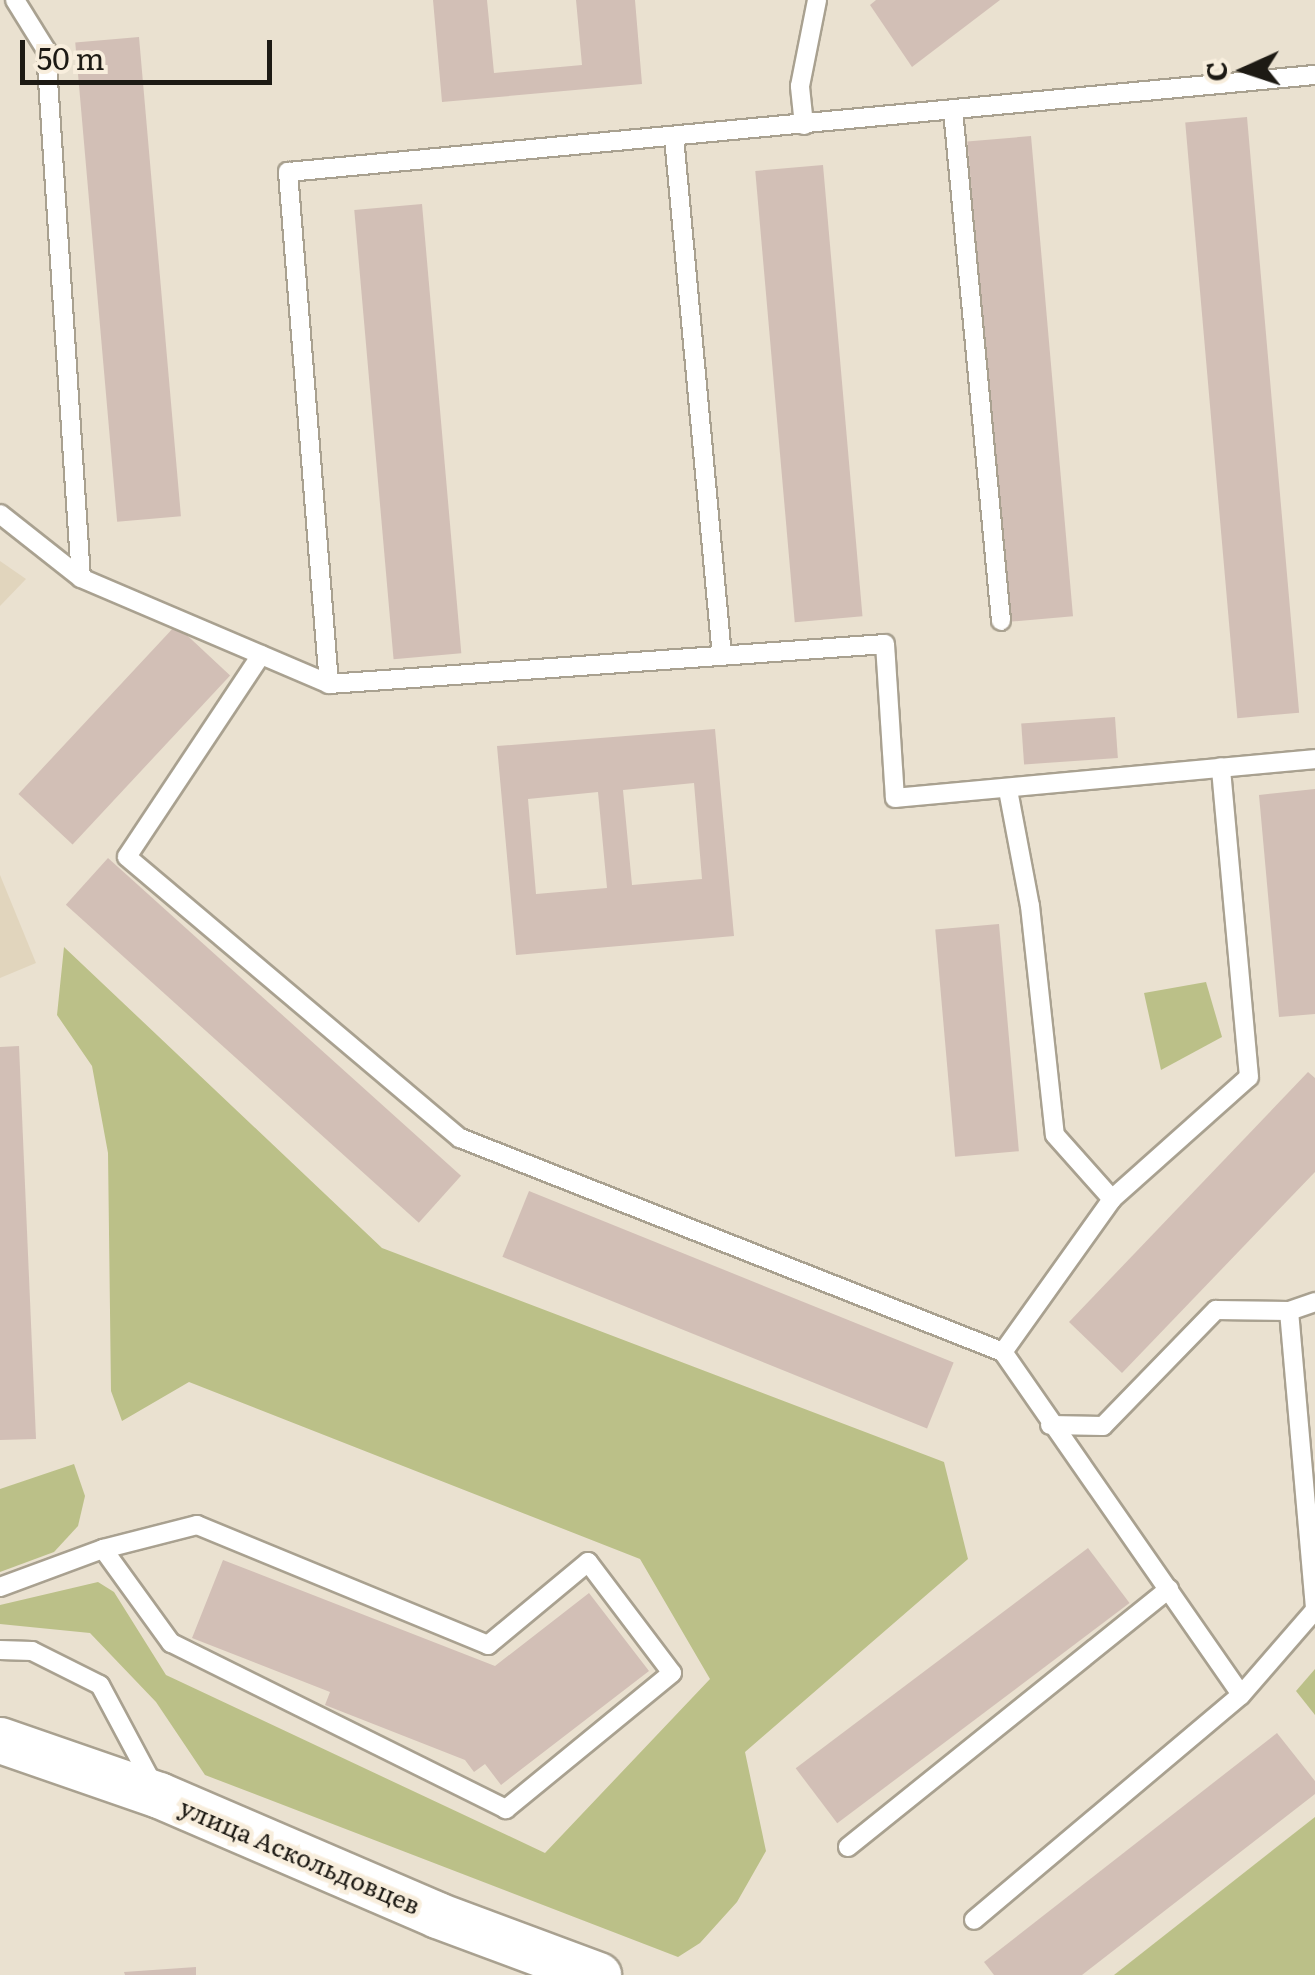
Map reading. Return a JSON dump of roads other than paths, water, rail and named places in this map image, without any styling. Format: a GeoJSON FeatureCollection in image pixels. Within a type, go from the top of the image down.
{"type":"FeatureCollection","features":[{"type":"Feature","properties":{"kind":"street","name":"улица Аскольдовцев"},"geometry":{"type":"LineString","coordinates":[[0,1740],[158,1795],[438,1916],[598,1975]]}},
{"type":"Feature","properties":{"kind":"lane"},"geometry":{"type":"LineString","coordinates":[[15,0],[46,50],[81,578]]}},
{"type":"Feature","properties":{"kind":"lane"},"geometry":{"type":"LineString","coordinates":[[804,125],[800,86],[816,0]]}},
{"type":"Feature","properties":{"kind":"lane"},"geometry":{"type":"LineString","coordinates":[[328,684],[288,172],[1315,75]]}},
{"type":"Feature","properties":{"kind":"lane"},"geometry":{"type":"LineString","coordinates":[[954,110],[1001,622]]}},
{"type":"Feature","properties":{"kind":"lane"},"geometry":{"type":"LineString","coordinates":[[674,137],[722,656]]}},
{"type":"Feature","properties":{"kind":"lane"},"geometry":{"type":"LineString","coordinates":[[0,514],[81,578],[328,684],[885,644],[895,798],[1315,759]]}},
{"type":"Feature","properties":{"kind":"lane"},"geometry":{"type":"LineString","coordinates":[[261,655],[127,857],[460,1138],[1003,1352],[1050,1425],[1241,1695]]}},
{"type":"Feature","properties":{"kind":"lane"},"geometry":{"type":"LineString","coordinates":[[1003,1352],[1112,1200],[1249,1077],[1220,767]]}},
{"type":"Feature","properties":{"kind":"lane"},"geometry":{"type":"LineString","coordinates":[[1008,790],[1030,906],[1055,1135],[1112,1200]]}},
{"type":"Feature","properties":{"kind":"lane"},"geometry":{"type":"LineString","coordinates":[[1050,1425],[1103,1426],[1216,1310],[1289,1311],[1315,1302]]}},
{"type":"Feature","properties":{"kind":"lane"},"geometry":{"type":"LineString","coordinates":[[974,1920],[1241,1695],[1315,1610],[1289,1311]]}},
{"type":"Feature","properties":{"kind":"lane"},"geometry":{"type":"LineString","coordinates":[[0,1587],[104,1550],[197,1524],[488,1645],[588,1562],[672,1673],[506,1809],[171,1643],[104,1550]]}},
{"type":"Feature","properties":{"kind":"lane"},"geometry":{"type":"LineString","coordinates":[[848,1847],[1169,1589]]}},
{"type":"Feature","properties":{"kind":"lane"},"geometry":{"type":"LineString","coordinates":[[0,1650],[32,1651],[100,1685],[158,1795]]}}]}
